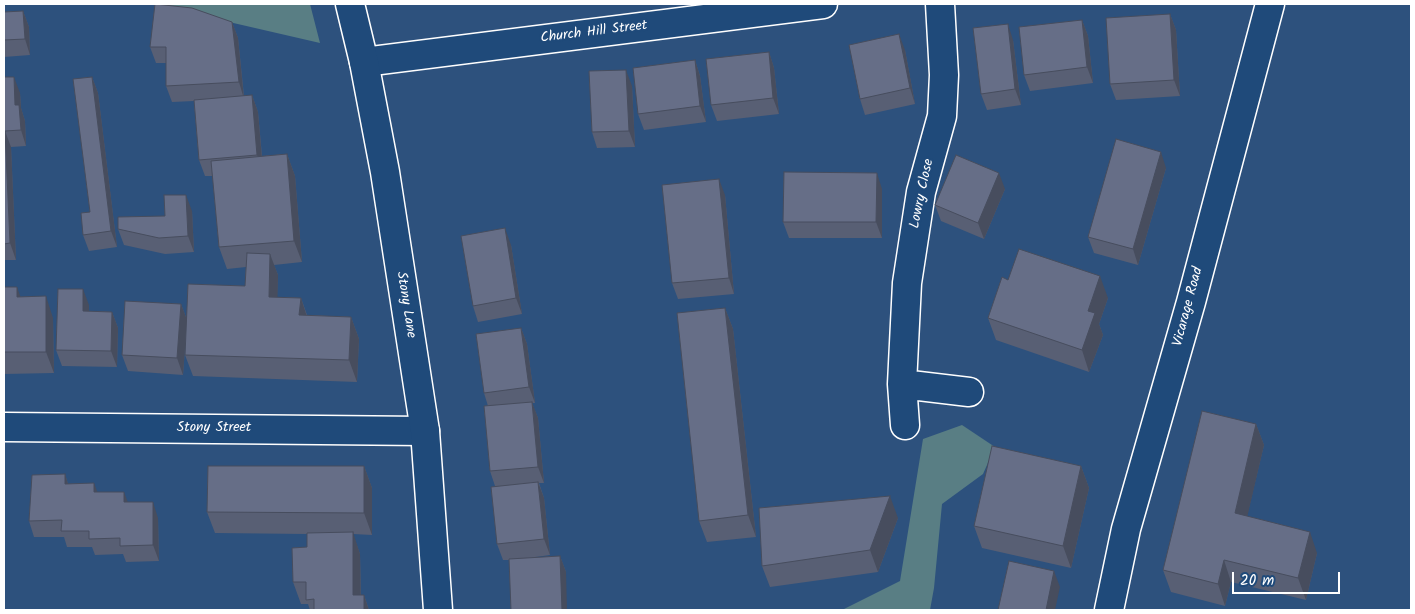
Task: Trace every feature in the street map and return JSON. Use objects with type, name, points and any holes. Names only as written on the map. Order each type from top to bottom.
[{"type":"street","name":"Stony Lane","points":[[350,4],[364,62],[385,172],[425,430],[438,610]]},
{"type":"street","name":"Church Hill Street","points":[[364,62],[823,4]]},
{"type":"street","name":"Lowry Close","points":[[905,425],[902,384],[907,283],[921,192],[942,116],[944,75],[940,4]]},
{"type":"street","name":"Vicarage Road","points":[[1109,610],[1126,529],[1190,302],[1270,4]]},
{"type":"street","points":[[902,384],[969,392]]},
{"type":"street","name":"Stony Street","points":[[4,427],[425,430]]},
{"type":"green space","points":[[151,4],[310,4],[320,43]]},
{"type":"green space","points":[[962,425],[995,447],[983,474],[942,504],[930,610],[842,610],[900,581],[923,439]]},
{"type":"building","points":[[155,4],[192,8],[232,22],[239,82],[166,86],[166,47],[150,47]]},
{"type":"building","points":[[23,11],[25,39],[4,40],[4,12]]},
{"type":"building","points":[[1170,14],[1174,80],[1110,84],[1106,18]]},
{"type":"building","points":[[1082,20],[1087,67],[1024,75],[1019,27]]},
{"type":"building","points":[[1008,24],[1015,89],[981,94],[973,28]]},
{"type":"building","points":[[899,34],[910,88],[860,99],[849,45]]},
{"type":"building","points":[[769,52],[773,98],[711,105],[706,59]]},
{"type":"building","points":[[695,60],[700,106],[638,114],[633,68]]},
{"type":"building","points":[[626,70],[629,131],[592,132],[589,71]]},
{"type":"building","points":[[4,77],[14,77],[15,105],[19,105],[21,130],[5,131],[10,243],[4,244]]},
{"type":"building","points":[[92,77],[111,231],[83,235],[81,213],[90,212],[73,79]]},
{"type":"building","points":[[252,95],[257,155],[199,160],[194,100]]},
{"type":"building","points":[[1116,139],[1161,152],[1133,249],[1088,237]]},
{"type":"building","points":[[287,154],[294,241],[219,247],[211,161]]},
{"type":"building","points":[[956,155],[999,173],[978,223],[935,205]]},
{"type":"building","points":[[784,172],[877,173],[876,222],[783,222]]},
{"type":"building","points":[[719,179],[729,278],[672,283],[662,185]]},
{"type":"building","points":[[164,195],[186,195],[188,236],[159,238],[118,229],[118,217],[165,216]]},
{"type":"building","points":[[505,228],[516,298],[473,306],[461,236]]},
{"type":"building","points":[[1019,249],[1100,276],[1088,311],[1095,313],[1082,350],[988,318],[1002,277],[1008,280]]},
{"type":"building","points":[[247,253],[270,254],[269,297],[301,298],[299,315],[351,317],[349,360],[185,355],[188,284],[245,286]]},
{"type":"building","points":[[4,287],[17,287],[17,297],[46,296],[46,352],[4,352]]},
{"type":"building","points":[[58,289],[83,289],[83,311],[112,312],[111,351],[56,350]]},
{"type":"building","points":[[125,301],[181,304],[177,358],[122,355]]},
{"type":"building","points":[[725,308],[748,515],[699,521],[677,313]]},
{"type":"building","points":[[521,328],[529,387],[484,393],[476,334]]},
{"type":"building","points":[[532,402],[538,467],[490,471],[484,406]]},
{"type":"building","points":[[1202,411],[1256,424],[1235,513],[1310,532],[1298,578],[1224,560],[1218,584],[1163,570]]},
{"type":"building","points":[[992,446],[1081,466],[1063,546],[974,526]]},
{"type":"building","points":[[208,466],[364,466],[364,513],[207,512]]},
{"type":"building","points":[[65,474],[65,484],[94,483],[94,492],[124,492],[124,502],[153,502],[153,545],[120,546],[120,538],[89,539],[89,531],[61,531],[62,520],[29,521],[32,475]]},
{"type":"building","points":[[538,482],[544,539],[497,544],[491,487]]},
{"type":"building","points":[[890,496],[870,550],[762,566],[759,508]]},
{"type":"building","points":[[353,532],[353,595],[364,595],[364,610],[314,610],[314,599],[306,600],[306,582],[293,582],[292,548],[307,547],[307,533]]},
{"type":"building","points":[[560,556],[562,610],[511,610],[509,559]]},
{"type":"building","points":[[1009,561],[1054,571],[1046,610],[998,610]]}]
